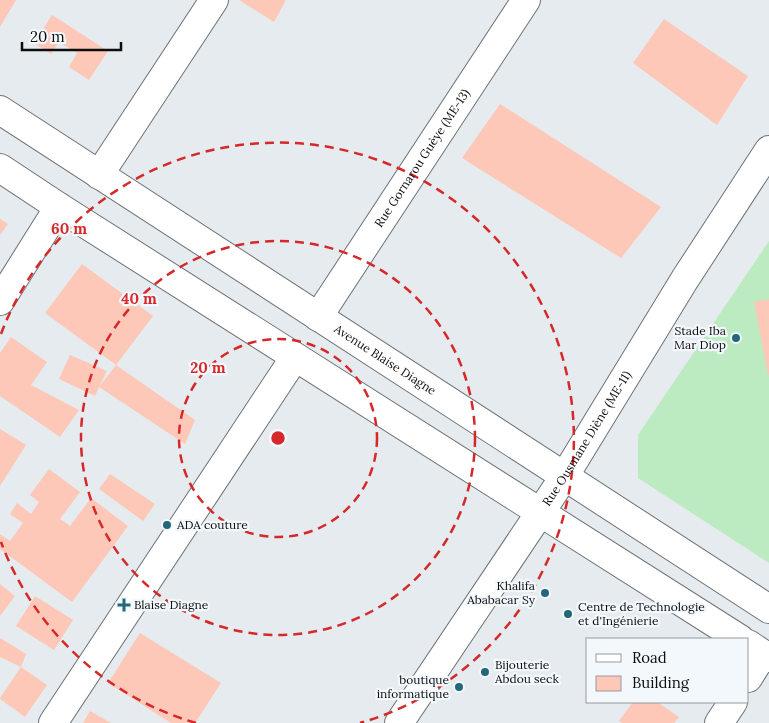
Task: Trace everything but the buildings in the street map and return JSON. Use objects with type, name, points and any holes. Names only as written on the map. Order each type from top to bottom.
[{"type":"street","points":[[99,175],[214,0]]},
{"type":"street","name":"Rue Gornarou Guèye (ME-13)","points":[[318,317],[526,0]]},
{"type":"street","name":"Avenue Blaise Diagne","points":[[0,110],[769,609]]},
{"type":"street","name":"Rue Ousmane Diène (ME-11)","points":[[399,723],[564,477],[685,279],[769,150]]},
{"type":"street","points":[[0,168],[738,638]]},
{"type":"street","points":[[0,301],[59,207]]},
{"type":"street","points":[[53,723],[295,357]]},
{"type":"street","points":[[749,676],[760,652]]},
{"type":"street","points":[[719,723],[732,703]]},
{"type":"green space","name":"Stade Iba Mar Diop","points":[[769,241],[769,563],[638,478],[638,435]]},
{"type":"place","name":"Stade Iba Mar Diop","points":[[736,338]]},
{"type":"place","name":"ADA couture","points":[[167,525]]},
{"type":"place","name":"Khalifa Ababacar Sy","points":[[545,593]]},
{"type":"place","name":"Blaise Diagne","points":[[124,605]]},
{"type":"place","name":"Centre de Technologie et d'Ingénierie","points":[[568,614]]},
{"type":"place","name":"Bijouterie Abdou seck","points":[[485,672]]},
{"type":"place","name":"boutique informatique","points":[[459,687]]}]
